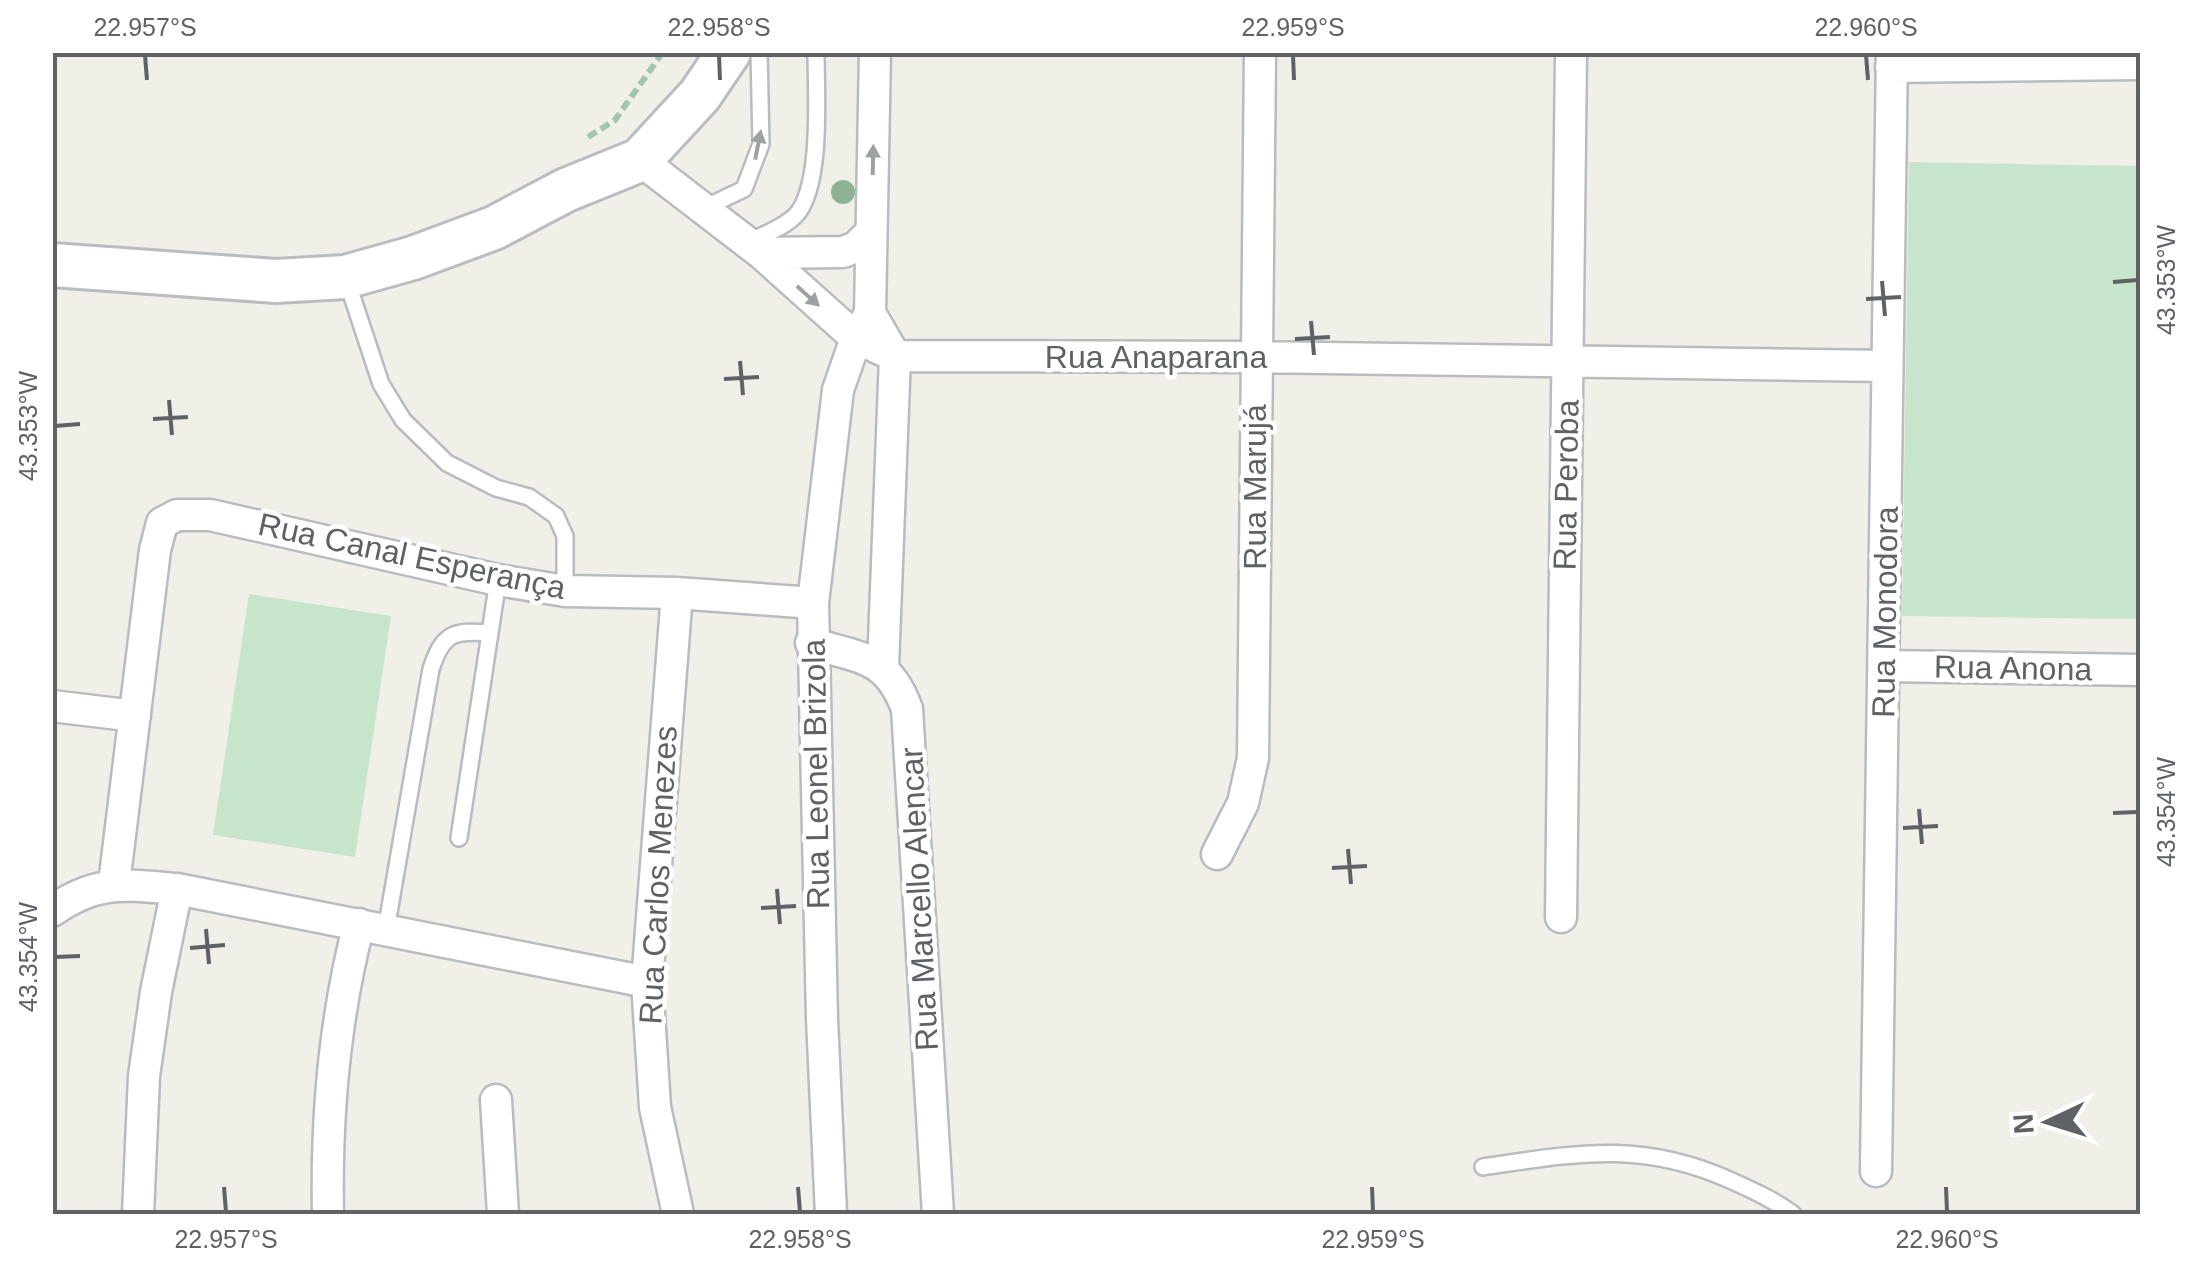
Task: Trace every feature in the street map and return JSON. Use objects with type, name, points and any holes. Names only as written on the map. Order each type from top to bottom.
[{"type":"main road","points":[[52,266],[276,281],[345,276],[413,258],[494,228],[566,190],[640,160],[700,95],[729,52]]},
{"type":"street","points":[[863,325],[871,232],[875,52]]},
{"type":"street","name":"Rua Marujá","points":[[1217,854],[1243,802],[1253,758],[1260,52]]},
{"type":"street","name":"Rua Peroba","points":[[1560,918],[1571,52]]},
{"type":"street","points":[[1891,60],[2140,64]]},
{"type":"street","name":"Rua Monodora","points":[[1876,1171],[1891,60]]},
{"type":"street","points":[[640,160],[863,325],[895,356],[883,667],[812,643]]},
{"type":"street","points":[[754,248],[843,252],[856,247],[871,232]]},
{"type":"street","name":"Rua Leonel Brizola","points":[[832,1214],[822,1019],[813,602],[838,390],[863,325]]},
{"type":"street","name":"Rua Anaparana","points":[[895,356],[1887,366]]},
{"type":"street","name":"Rua Canal Esperança","points":[[136,716],[155,550],[162,523],[176,515],[210,515],[498,580],[565,591],[813,602]]},
{"type":"street","name":"Rua Carlos Menezes","points":[[677,594],[647,982],[654,1107],[678,1214]]},
{"type":"street","name":"Rua Anona","points":[[1885,666],[2140,670]]},
{"type":"street","name":"Rua Marcello Alencar","points":[[883,667],[898,684],[907,708],[938,1214]]},
{"type":"street","points":[[52,706],[136,716],[114,884]]},
{"type":"street","points":[[52,910],[91,889],[114,884],[178,889],[647,982]]},
{"type":"street","points":[[138,1214],[144,1076],[156,992],[178,889]]},
{"type":"street","points":[[328,1214],[326,1140],[335,1047],[372,927]]},
{"type":"street","points":[[496,1100],[503,1214]]},
{"type":"lane","points":[[702,208],[744,189],[761,144],[759,52]]},
{"type":"lane","points":[[754,248],[792,219],[808,192],[816,138],[816,52]]},
{"type":"lane","points":[[345,276],[382,384],[403,420],[447,463],[496,488],[529,497],[556,516],[565,536],[565,591]]},
{"type":"lane","points":[[459,838],[498,580]]},
{"type":"lane","points":[[372,927],[438,650],[444,639],[456,633],[490,633]]},
{"type":"lane","points":[[1483,1167],[1579,1152],[1636,1152],[1696,1164],[1774,1200],[1793,1214]]},
{"type":"path","points":[[585,140],[615,120],[663,52]]},
{"type":"green space","points":[[1909,162],[2140,166],[2140,619],[1902,616]]},
{"type":"green space","points":[[249,594],[391,616],[355,857],[213,835]]}]
